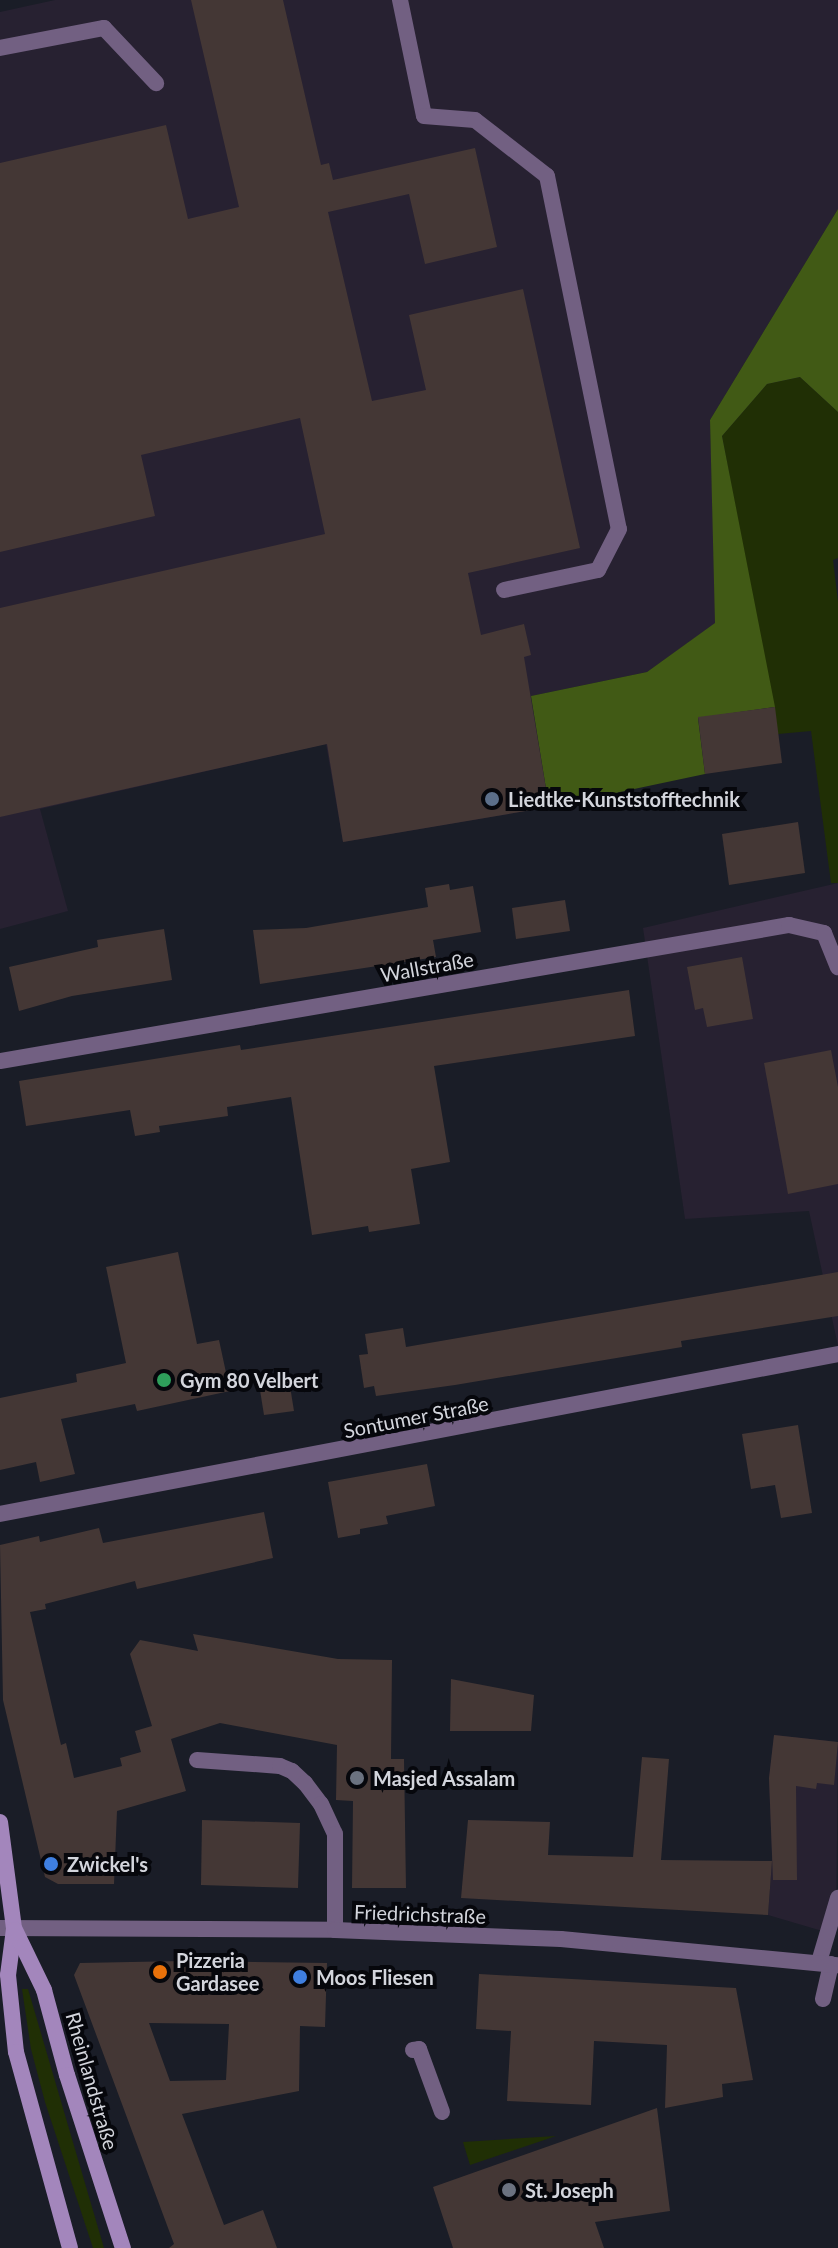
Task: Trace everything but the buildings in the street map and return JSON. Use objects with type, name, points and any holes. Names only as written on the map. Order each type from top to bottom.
[{"type":"main road","points":[[0,1822],[8,1975],[16,2052],[70,2248]]},
{"type":"main road","name":"Rheinlandstraße","points":[[7,1928],[44,1990],[67,2075],[123,2248]]},
{"type":"street","points":[[400,0],[424,116],[475,120],[547,176],[619,529],[598,570],[504,590]]},
{"type":"street","points":[[0,48],[104,28],[156,83]]},
{"type":"street","name":"Wallstraße","points":[[0,1061],[789,925],[831,930],[838,967]]},
{"type":"street","name":"Sontumer Straße","points":[[0,1514],[838,1354]]},
{"type":"street","points":[[197,1760],[280,1766],[292,1771],[305,1783],[321,1804],[335,1834],[335,1930]]},
{"type":"street","points":[[823,1999],[838,1898]]},
{"type":"street","name":"Friedrichstraße","points":[[7,1928],[335,1930],[561,1939],[830,1963]]},
{"type":"street","points":[[413,2050],[419,2049],[442,2112]]},
{"type":"shaded area","points":[[55,0],[838,0],[838,209],[710,420],[716,623],[647,672],[531,696],[549,807],[343,842],[326,744],[40,809],[68,911],[0,929],[0,12]]},
{"type":"shaded area","points":[[838,883],[838,1346],[809,1211],[685,1219],[643,928]]},
{"type":"shaded area","points":[[774,1735],[838,1742],[836,1935],[768,1915],[772,1859],[769,1779]]},
{"type":"green space","points":[[838,209],[838,412],[800,377],[767,384],[722,436],[775,707],[698,718],[705,774],[549,807],[531,696],[647,672],[715,623],[710,420]]},
{"type":"green space","points":[[800,377],[838,412],[838,558],[833,560],[838,602],[838,883],[831,883],[811,731],[778,734],[722,436],[767,384]]},
{"type":"green space","points":[[22,1989],[28,1989],[104,2248],[93,2248],[45,2102],[31,2049]]},
{"type":"green space","points":[[556,2136],[470,2165],[463,2142]]},
{"type":"place","name":"Liedtke-Kunststofftechnik","points":[[492,799]]},
{"type":"place","name":"Gym 80 Velbert","points":[[164,1380]]},
{"type":"place","name":"Masjed Assalam","points":[[357,1778]]},
{"type":"place","name":"Zwickel's","points":[[51,1864]]},
{"type":"place","name":"Pizzeria Gardasee","points":[[160,1972]]},
{"type":"place","name":"Moos Fliesen","points":[[300,1977]]},
{"type":"place","name":"St. Joseph","points":[[509,2190]]}]
